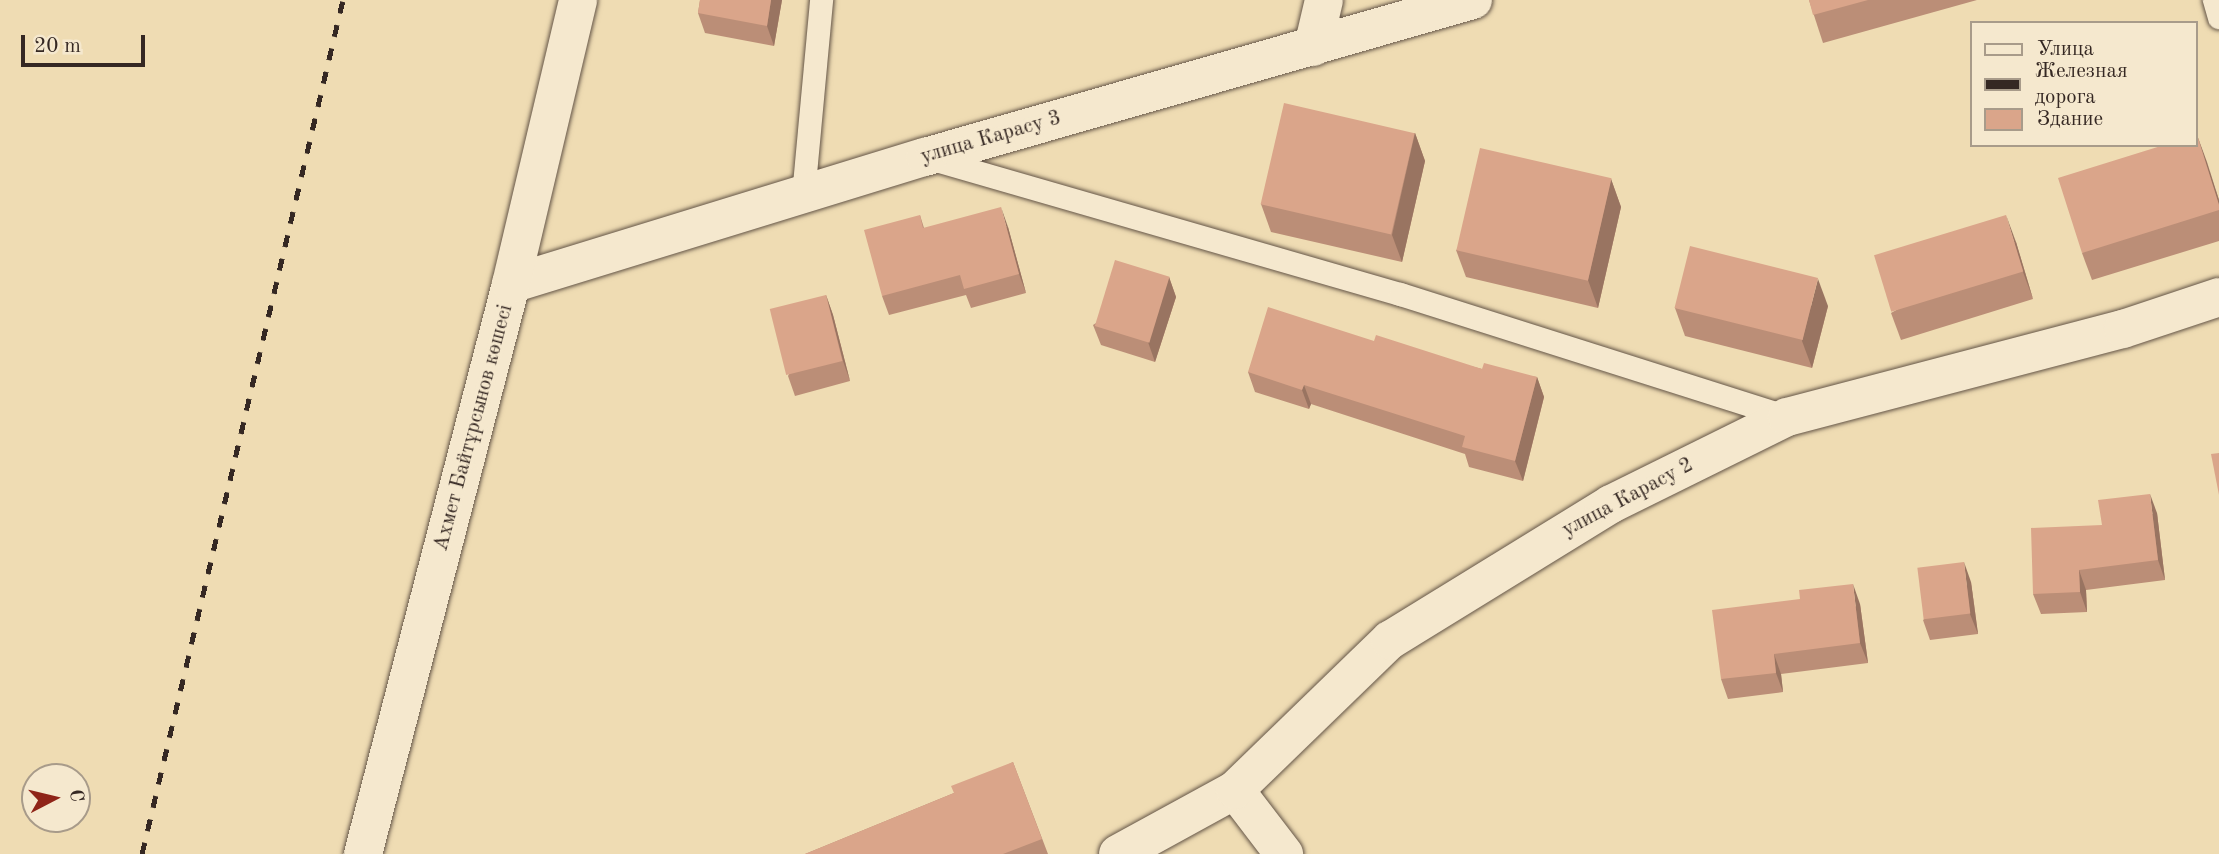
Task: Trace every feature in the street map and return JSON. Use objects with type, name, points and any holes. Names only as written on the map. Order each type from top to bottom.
[{"type":"street","name":"Ахмет Байтұрсынов көшесі","points":[[363,854],[511,284],[578,0]]},
{"type":"street","points":[[1313,47],[1324,0]]},
{"type":"street","name":"улица Карасу 3","points":[[511,284],[925,157],[1473,0]]},
{"type":"street","name":"улица Карасу 2","points":[[1118,854],[1236,790],[1390,640],[1611,503],[1787,417],[2123,329],[2219,297]]},
{"type":"street","points":[[1236,790],[1284,854]]},
{"type":"lane","points":[[803,195],[821,0]]},
{"type":"lane","points":[[2214,0],[2219,17]]},
{"type":"lane","points":[[925,157],[1400,294],[1787,417]]},
{"type":"building","points":[[700,0],[771,0],[767,26],[698,13]]},
{"type":"building","points":[[1809,0],[1868,0],[1813,15]]},
{"type":"building","points":[[1284,103],[1415,133],[1391,234],[1261,204]]},
{"type":"building","points":[[2198,138],[2219,210],[2082,253],[2058,178],[2158,147],[2198,147]]},
{"type":"building","points":[[1480,148],[1612,178],[1588,281],[1456,250]]},
{"type":"building","points":[[1001,207],[1019,274],[964,289],[960,275],[882,296],[864,230],[920,215],[923,228]]},
{"type":"building","points":[[2006,215],[2023,271],[1891,312],[1874,255]]},
{"type":"building","points":[[1690,246],[1818,278],[1803,340],[1675,308]]},
{"type":"building","points":[[1115,260],[1170,277],[1149,343],[1095,326]]},
{"type":"building","points":[[826,295],[842,361],[786,375],[770,309]]},
{"type":"building","points":[[1268,307],[1374,341],[1376,335],[1482,369],[1484,363],[1537,377],[1515,461],[1462,447],[1465,436],[1304,385],[1302,390],[1248,372]]},
{"type":"building","points":[[2219,453],[2219,495],[2211,454]]},
{"type":"building","points":[[2150,494],[2158,560],[2079,570],[2080,592],[2033,594],[2031,528],[2102,525],[2098,500]]},
{"type":"building","points":[[1964,562],[1970,614],[1924,619],[1917,568]]},
{"type":"building","points":[[1853,584],[1860,643],[1774,654],[1776,673],[1721,679],[1712,610],[1800,599],[1799,590]]},
{"type":"building","points":[[1013,762],[1042,839],[1003,854],[805,854],[954,793],[951,786]]},
{"type":"railway","points":[[142,854],[343,0]]}]
